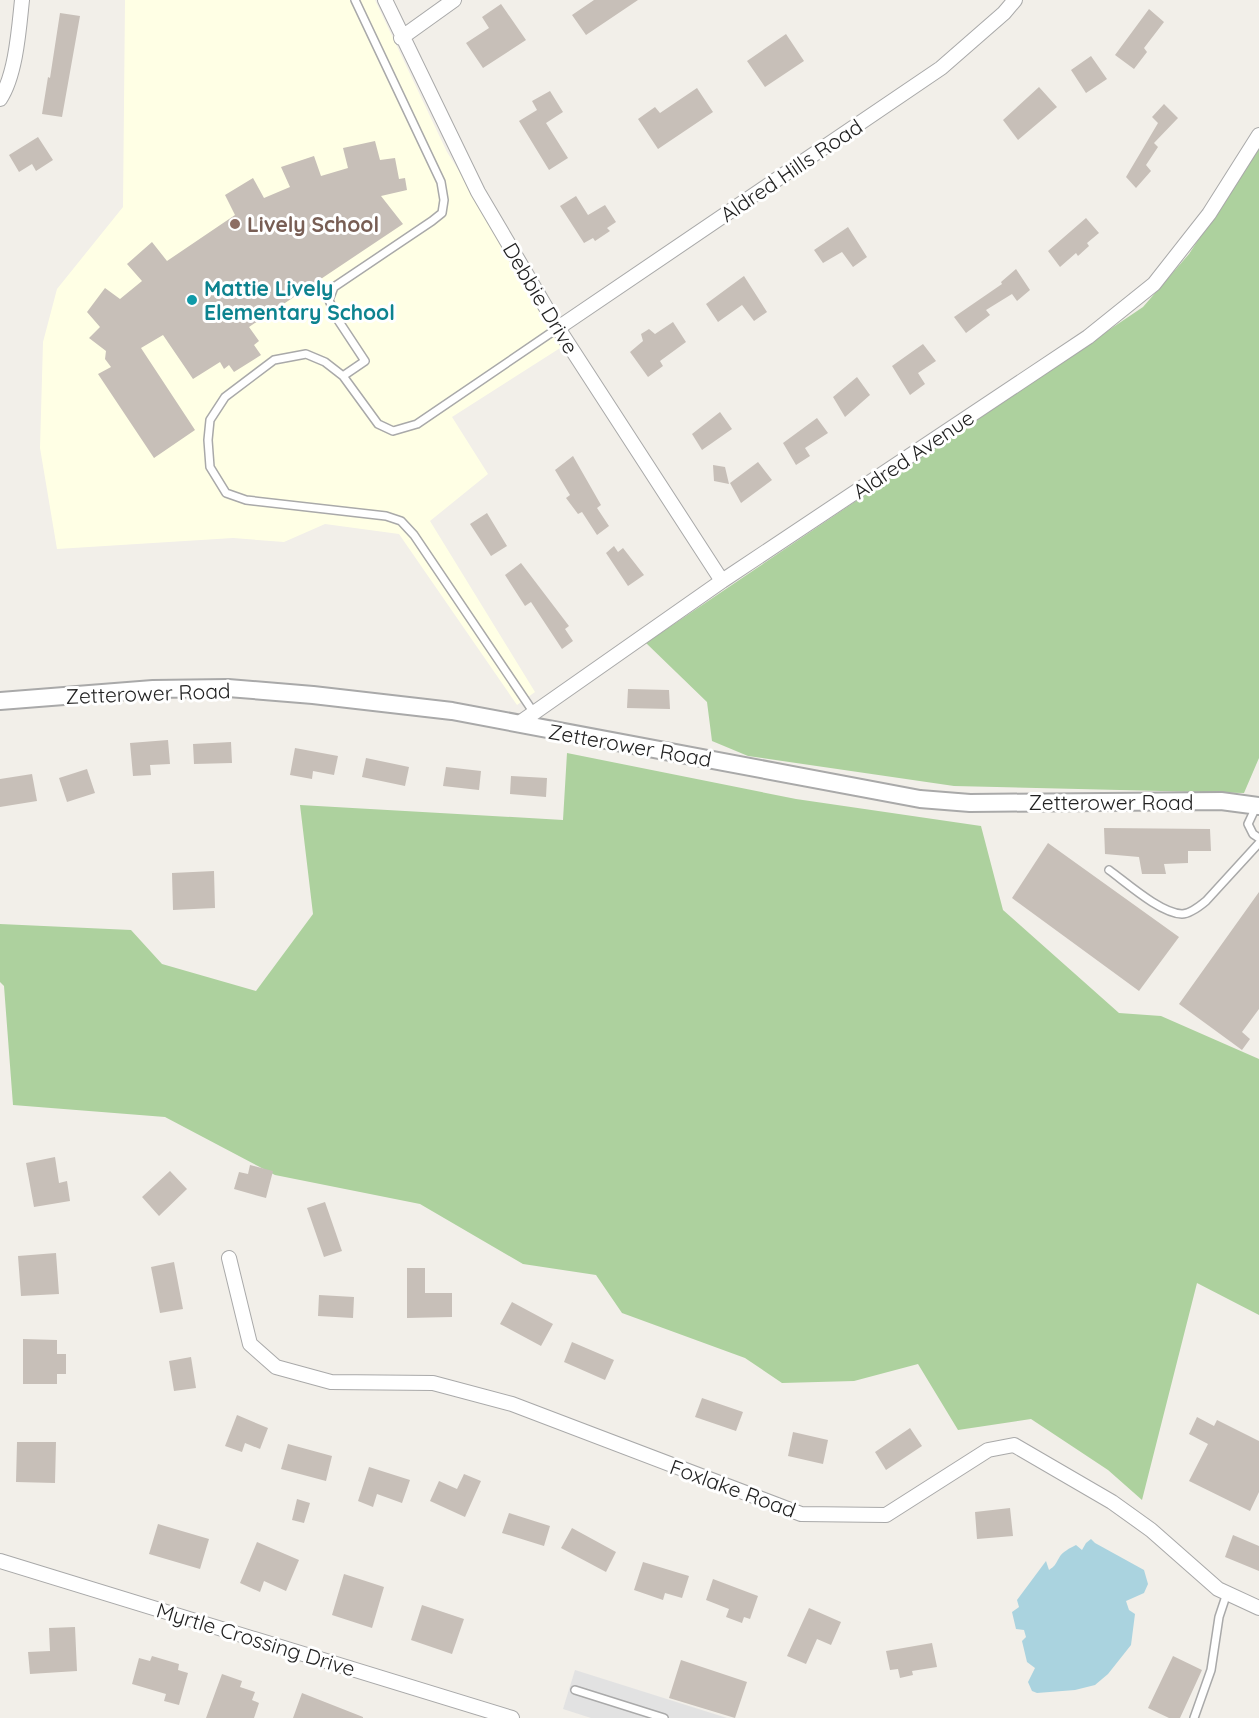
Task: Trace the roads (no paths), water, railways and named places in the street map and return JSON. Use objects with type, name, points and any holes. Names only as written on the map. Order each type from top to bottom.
[{"type":"street","points":[[0,99],[10,75],[22,0]]},
{"type":"street","name":"Debbie Drive","points":[[385,0],[401,38],[478,192],[558,328],[722,581]]},
{"type":"street","points":[[401,38],[454,0]]},
{"type":"street","name":"Aldred Hills Road","points":[[558,328],[940,68],[1004,13],[1015,0]]},
{"type":"street","name":"Aldred Avenue","points":[[518,724],[722,581],[1088,337],[1154,284],[1209,214],[1259,135]]},
{"type":"street","name":"Zetterower Road","points":[[0,701],[153,689],[228,688],[313,695],[452,711],[920,799],[970,803],[1221,801],[1258,806]]},
{"type":"street","name":"Foxlake Road","points":[[229,1258],[250,1344],[276,1367],[331,1382],[434,1383],[512,1404],[801,1514],[886,1515],[988,1450],[1014,1445],[1112,1503],[1151,1530],[1218,1589],[1259,1608]]},
{"type":"street","name":"Myrtle Crossing Drive","points":[[0,1561],[512,1718]]},
{"type":"lane","points":[[343,376],[365,361],[336,317],[329,300],[334,287],[432,221],[442,213],[444,200],[441,182],[355,0]]},
{"type":"lane","points":[[534,713],[414,534],[401,521],[386,516],[246,500],[226,493],[210,467],[208,440],[210,420],[225,397],[274,360],[306,354],[325,362],[343,376],[378,424],[393,431],[417,424],[558,328]]},
{"type":"lane","points":[[1258,806],[1248,824],[1253,834],[1259,837]]},
{"type":"lane","points":[[1109,870],[1161,907],[1182,914],[1196,909],[1206,901],[1259,843]]},
{"type":"lane","points":[[1194,1718],[1211,1670],[1219,1617],[1227,1593]]},
{"type":"lane","points":[[575,1690],[664,1718]]},
{"type":"lane","points":[[634,1718],[636,1709]]},
{"type":"water","points":[[1091,1539],[1144,1570],[1148,1584],[1144,1593],[1126,1601],[1129,1610],[1135,1614],[1131,1645],[1108,1674],[1095,1685],[1075,1690],[1037,1693],[1032,1691],[1028,1682],[1035,1668],[1027,1662],[1022,1641],[1026,1637],[1024,1630],[1016,1629],[1012,1612],[1019,1607],[1017,1600],[1046,1561],[1049,1570],[1064,1552],[1076,1545],[1082,1550]]},
{"type":"place","name":"Lively School","points":[[235,224]]},
{"type":"place","name":"Mattie Lively Elementary School","points":[[192,300]]}]
